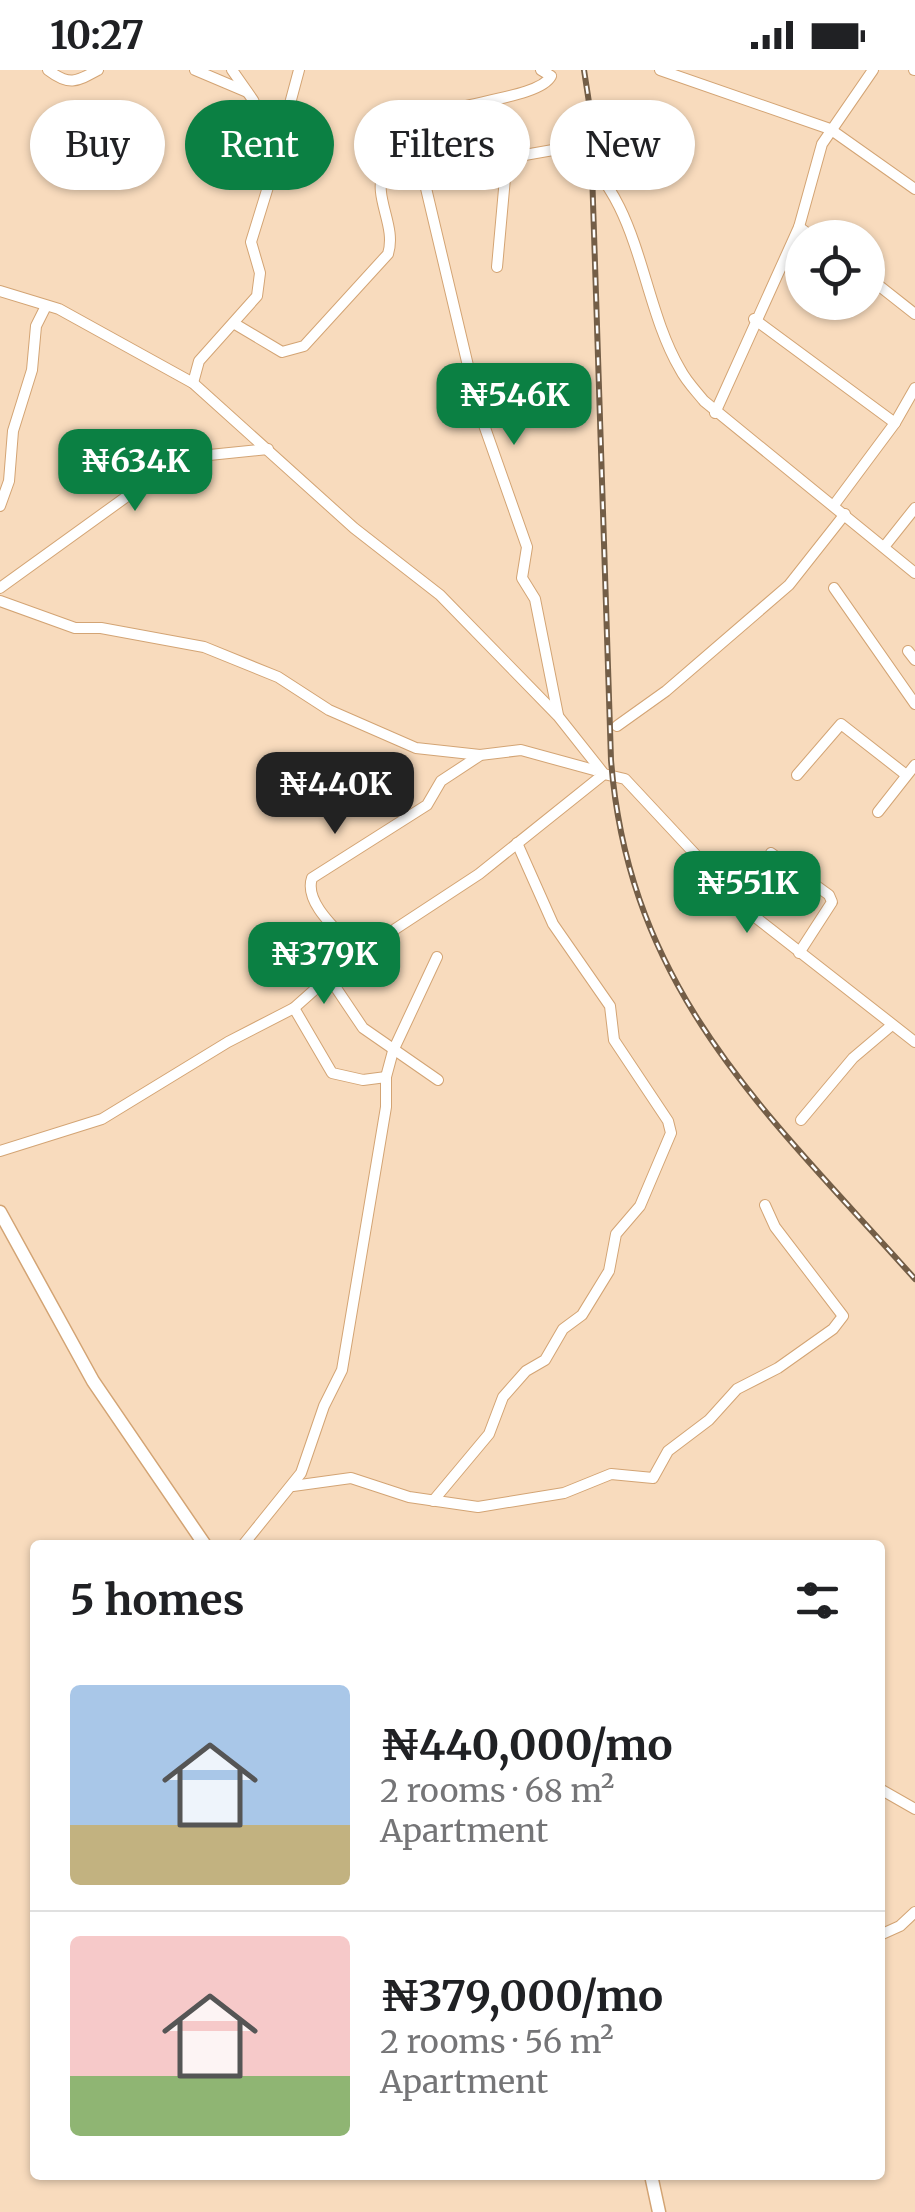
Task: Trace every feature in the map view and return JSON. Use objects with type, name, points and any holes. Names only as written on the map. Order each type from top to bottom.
[{"type":"street","points":[[48,70],[64,82],[73,83],[98,70]]},
{"type":"street","points":[[195,70],[248,92]]},
{"type":"street","points":[[232,70],[252,100]]},
{"type":"street","points":[[291,100],[299,70]]},
{"type":"street","points":[[235,324],[282,352],[304,346],[388,254],[393,239],[381,178],[407,130],[426,117],[480,99],[502,100],[541,87],[551,76],[540,70]]},
{"type":"street","points":[[660,70],[830,129],[915,188]]},
{"type":"street","points":[[800,220],[830,129],[873,70]]},
{"type":"street","points":[[496,267],[506,167],[519,156],[570,146],[592,162],[604,180],[643,262],[660,321],[680,370],[715,412],[915,573]]},
{"type":"street","points":[[193,383],[199,362],[252,306],[260,284],[251,242],[265,190]]},
{"type":"street","points":[[426,190],[478,408],[526,547],[522,578],[535,599],[558,716]]},
{"type":"street","points":[[715,412],[785,254]]},
{"type":"street","points":[[885,290],[915,314]]},
{"type":"street","points":[[0,291],[46,306],[193,383],[354,528],[440,595],[558,716],[603,775]]},
{"type":"street","points":[[0,506],[9,481],[13,431],[32,370],[36,326],[46,306]]},
{"type":"street","points":[[754,320],[895,424]]},
{"type":"street","points":[[834,504],[914,394]]},
{"type":"street","points":[[0,588],[180,458],[268,449]]},
{"type":"street","points":[[884,546],[915,508]]},
{"type":"street","points":[[617,726],[666,691],[789,585],[845,514]]},
{"type":"street","points":[[834,588],[915,704]]},
{"type":"street","points":[[0,601],[75,628],[101,628],[204,647],[278,677],[329,710],[402,744],[449,754],[528,751],[589,765],[603,775],[624,779],[724,887],[799,953],[915,1042]]},
{"type":"street","points":[[797,775],[841,724],[905,774]]},
{"type":"street","points":[[358,953],[313,900],[312,878],[426,805],[442,781],[480,755]]},
{"type":"street","points":[[878,812],[915,765]]},
{"type":"street","points":[[0,1151],[102,1119],[228,1042],[294,1008],[358,953],[517,844],[603,775]]},
{"type":"street","points":[[433,1501],[488,1434],[503,1396],[526,1371],[541,1364],[563,1329],[582,1315],[609,1271],[616,1234],[640,1206],[671,1134],[668,1121],[612,1036],[610,1006],[553,924],[517,844]]},
{"type":"street","points":[[771,852],[829,894],[832,902],[799,953]]},
{"type":"street","points":[[246,1540],[293,1486],[306,1464],[346,1355],[386,1107],[386,1077],[393,1051],[437,957]]},
{"type":"street","points":[[328,976],[355,1019],[393,1051],[419,1062],[438,1080]]},
{"type":"street","points":[[294,1008],[332,1072],[363,1080],[386,1077]]},
{"type":"street","points":[[801,1120],[853,1058],[892,1025]]},
{"type":"street","points":[[293,1486],[351,1478],[433,1501],[491,1505],[564,1493],[611,1474],[653,1478],[668,1451],[709,1420],[737,1389],[778,1368],[833,1330],[842,1310],[775,1227],[765,1205]]},
{"type":"street","points":[[0,1212],[93,1381],[202,1540]]},
{"type":"street","points":[[885,1792],[915,1809]]},
{"type":"street","points":[[885,1933],[915,1912]]},
{"type":"street","points":[[652,2180],[660,2212]]},
{"type":"railway","points":[[584,70],[590,109],[611,760],[623,843],[646,916],[677,984],[715,1046],[760,1105],[915,1279]]}]
